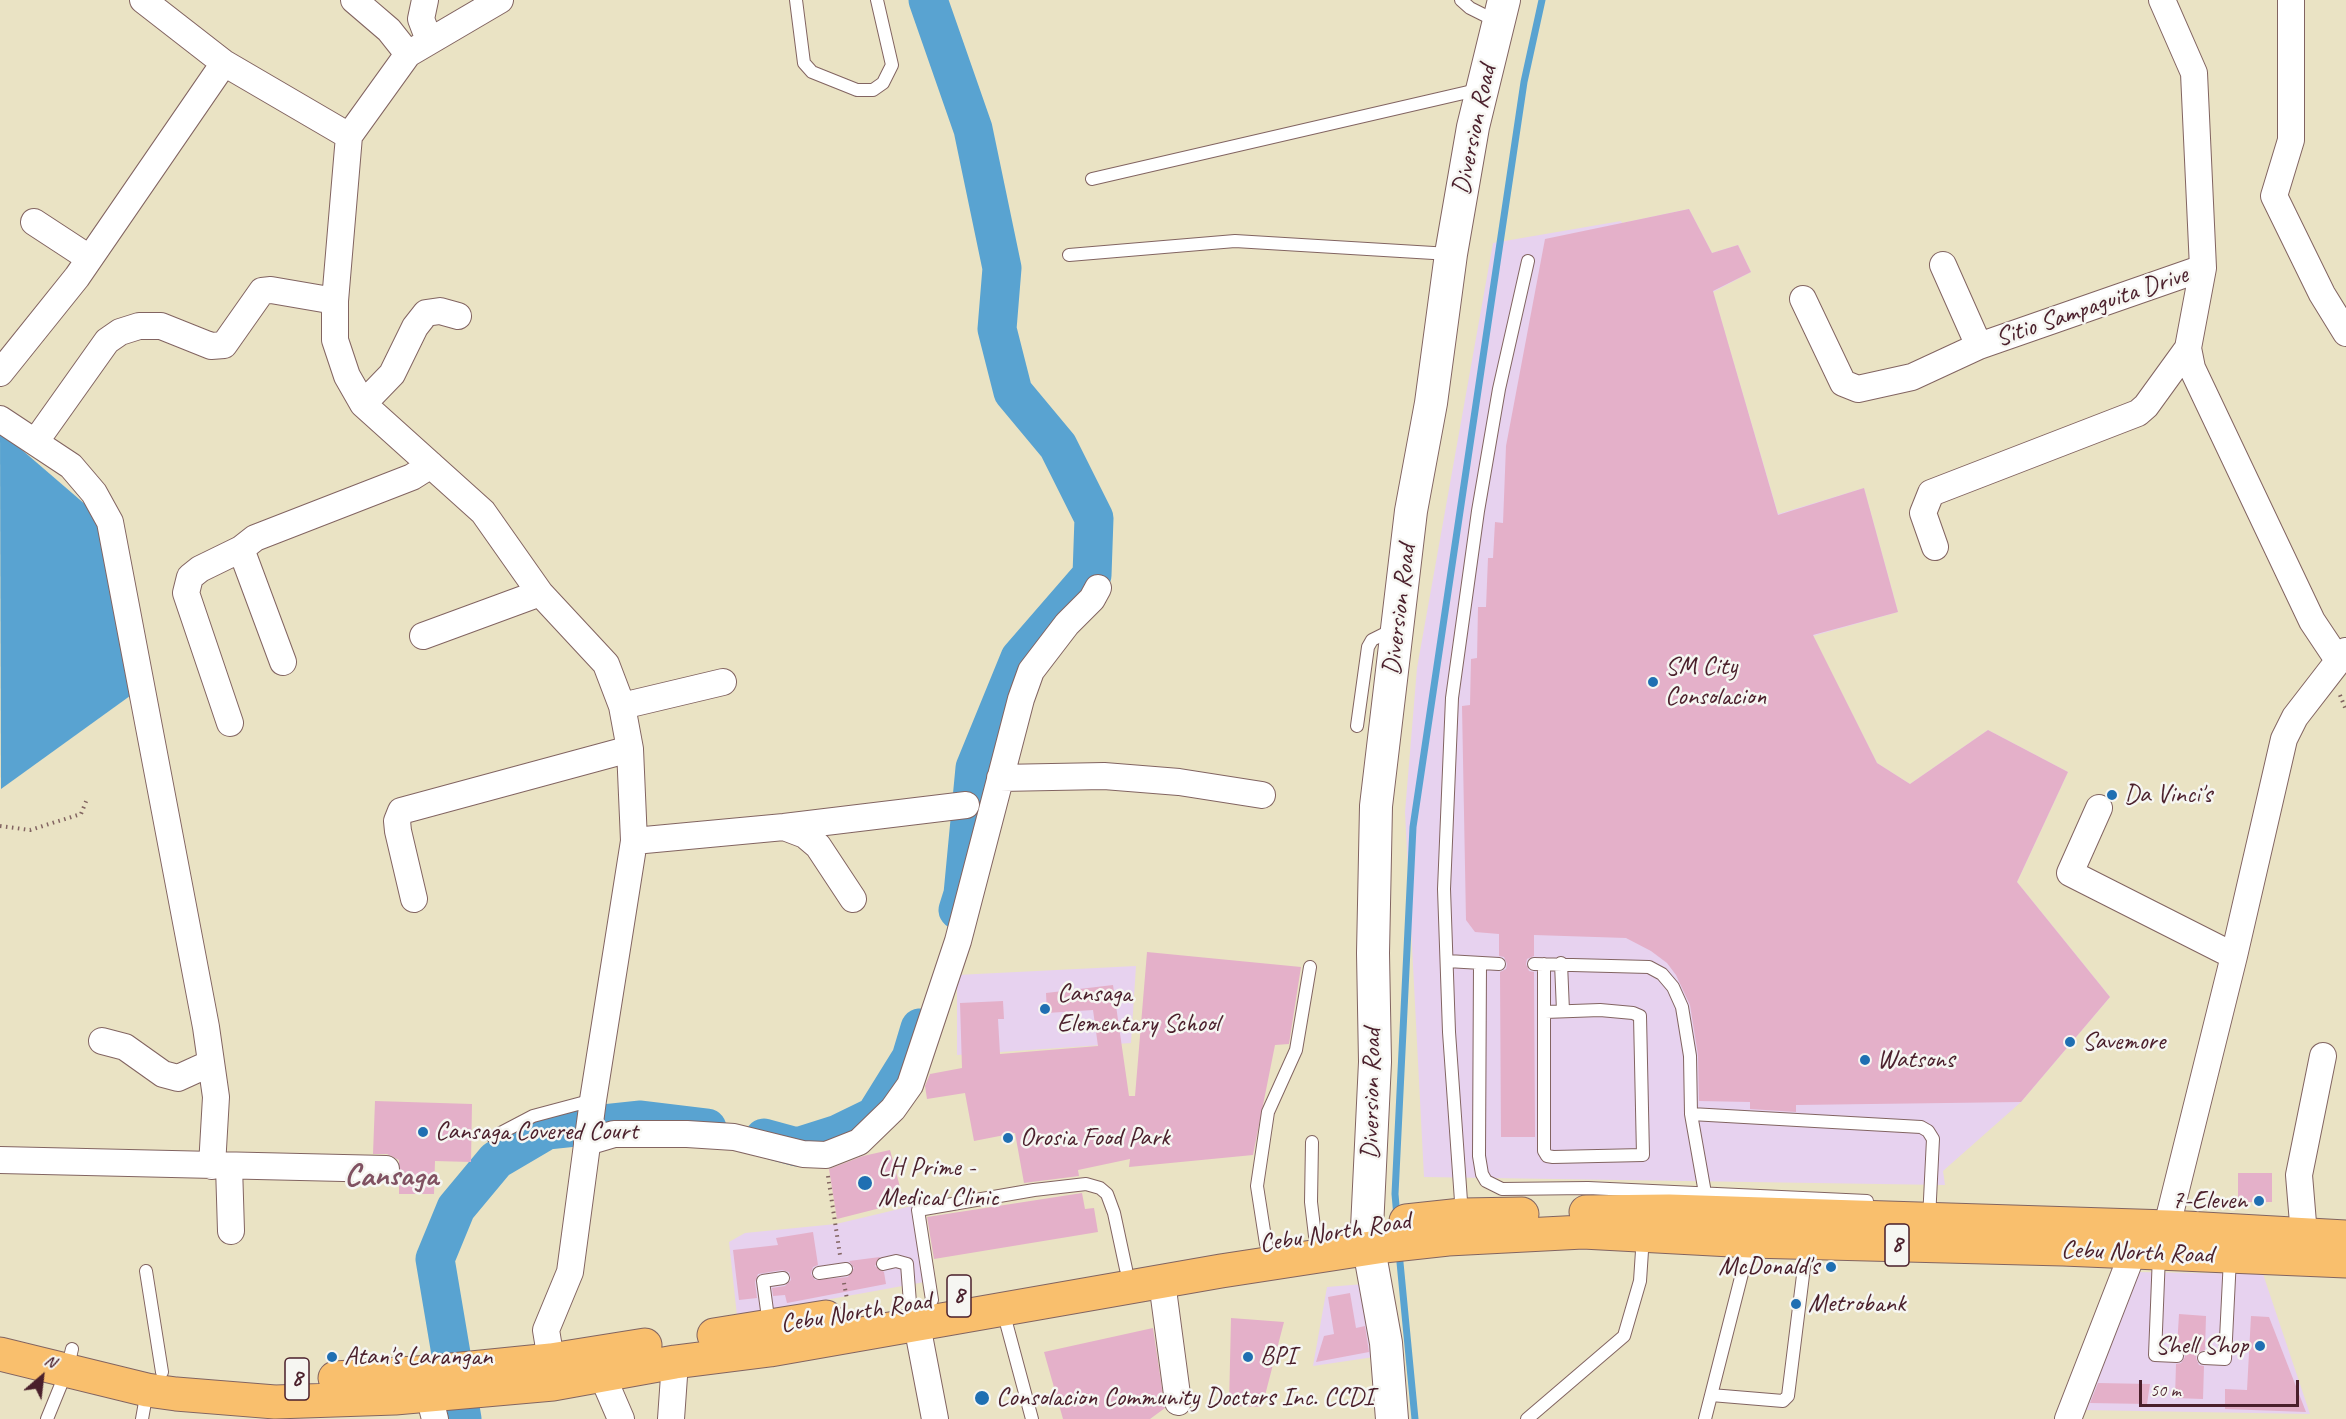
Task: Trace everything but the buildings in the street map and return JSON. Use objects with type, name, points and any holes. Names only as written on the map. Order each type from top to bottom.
[{"type":"main road","name":"Cebu North Road","points":[[1424,1230],[1462,1215],[1669,1211],[1925,1218],[2150,1240],[2230,1257],[2346,1261]]},
{"type":"main road","name":"Cebu North Road","points":[[0,1331],[150,1394],[239,1379],[312,1379],[433,1396],[478,1380],[550,1360],[849,1314],[920,1309],[1003,1311],[1162,1282],[1375,1237],[1424,1230],[1583,1232],[1750,1241],[1807,1241],[1925,1218]]},
{"type":"main road","name":"Cebu North Road","points":[[2150,1240],[2304,1234],[2346,1237]]},
{"type":"main road","name":"Cebu North Road","points":[[478,1380],[602,1375],[675,1362],[770,1350],[920,1309],[1126,1269],[1315,1236],[1375,1237]]},
{"type":"main road","name":"Cebu North Road","points":[[0,1354],[70,1360]]},
{"type":"street","points":[[143,0],[224,63],[349,136]]},
{"type":"street","points":[[354,0],[389,30],[419,47]]},
{"type":"street","points":[[419,47],[425,0]]},
{"type":"street","points":[[500,0],[419,47],[349,136],[335,301],[335,340],[347,376],[363,404],[483,512],[540,593],[606,664],[622,706],[630,749],[634,841],[590,1122],[570,1272],[546,1330],[550,1360]]},
{"type":"street","name":"Sitio Sampaguita Drive","points":[[1803,299],[1843,383],[1858,389],[1912,377],[1979,346],[2203,268],[2194,73],[2162,0]]},
{"type":"street","points":[[2291,0],[2291,140],[2274,196],[2322,294],[2346,333]]},
{"type":"street","name":"Diversion Road","points":[[1392,1419],[1375,1237],[1373,952],[1376,806],[1411,511],[1431,403],[1452,254],[1482,89],[1502,11]]},
{"type":"street","points":[[0,373],[77,277],[224,63]]},
{"type":"street","points":[[34,222],[89,258]]},
{"type":"street","points":[[1943,265],[1979,346]]},
{"type":"street","points":[[2068,1419],[2150,1240],[2234,956],[2284,740],[2295,717],[2342,655],[2312,621],[2192,368],[2188,348],[2203,268]]},
{"type":"street","points":[[36,441],[107,341],[120,332],[139,326],[160,326],[211,346],[224,345],[262,291],[271,290],[335,301]]},
{"type":"street","points":[[363,404],[392,374],[415,327],[426,314],[440,311],[458,316]]},
{"type":"street","points":[[1935,547],[1923,513],[1931,493],[2138,413],[2146,406],[2188,348]]},
{"type":"street","points":[[0,419],[71,466],[94,493],[110,522],[211,1063],[221,1166],[231,1231]]},
{"type":"street","points":[[230,723],[186,593],[190,577],[200,569],[242,549],[255,538],[412,477],[431,465]]},
{"type":"street","points":[[242,549],[283,662]]},
{"type":"street","points":[[590,1122],[614,1134],[687,1134],[734,1137],[803,1154],[826,1155],[859,1142],[893,1109],[910,1085],[958,941],[1021,699],[1031,671],[1067,624],[1092,599],[1098,588]]},
{"type":"street","points":[[423,636],[540,593]]},
{"type":"street","points":[[622,706],[723,682]]},
{"type":"street","points":[[414,899],[398,831],[397,821],[401,811],[630,749]]},
{"type":"street","points":[[1000,778],[1104,776],[1179,782],[1262,795]]},
{"type":"street","points":[[634,841],[784,827],[966,805]]},
{"type":"street","points":[[2099,808],[2070,873],[2234,956]]},
{"type":"street","points":[[784,827],[805,835],[818,846],[854,899]]},
{"type":"street","points":[[102,1041],[125,1047],[163,1074],[178,1078],[211,1063]]},
{"type":"street","points":[[2304,1234],[2299,1175],[2323,1056]]},
{"type":"street","points":[[0,1160],[386,1169]]},
{"type":"street","points":[[1162,1282],[1178,1402]]},
{"type":"street","points":[[920,1309],[934,1419]]},
{"type":"street","points":[[671,1419],[675,1362]]},
{"type":"street","points":[[602,1375],[621,1419]]},
{"type":"lane","points":[[796,0],[804,63],[812,72],[857,90],[873,90],[883,83],[892,65],[877,0]]},
{"type":"lane","points":[[1461,0],[1470,8],[1502,11]]},
{"type":"lane","points":[[1092,179],[1482,89]]},
{"type":"lane","points":[[1069,255],[1235,242],[1452,254]]},
{"type":"lane","points":[[1462,1215],[1449,1032],[1444,889],[1452,698],[1466,586],[1495,411],[1528,261]]},
{"type":"lane","points":[[1357,726],[1368,647],[1371,640],[1399,627]]},
{"type":"lane","points":[[1447,961],[1500,964]]},
{"type":"lane","points":[[1561,963],[1563,1011]]},
{"type":"lane","points":[[1480,964],[1479,1156],[1482,1174],[1486,1181],[1502,1189],[1705,1192],[1881,1202]]},
{"type":"lane","points":[[1545,1011],[1600,1010],[1640,1016],[1645,1151],[1639,1156],[1547,1156],[1544,1151],[1539,1124],[1545,1011],[1539,964],[1649,967],[1662,974],[1673,987],[1682,1007],[1690,1056],[1691,1114],[1705,1192]]},
{"type":"lane","points":[[1266,1244],[1257,1186],[1268,1112],[1296,1050],[1310,967]]},
{"type":"lane","points":[[1691,1114],[1921,1127],[1928,1131],[1933,1139],[1925,1218]]},
{"type":"lane","points":[[493,1137],[533,1116],[590,1122]]},
{"type":"lane","points":[[1312,1142],[1311,1202],[1315,1236]]},
{"type":"lane","points":[[920,1309],[918,1210],[1034,1190],[1086,1184],[1100,1188],[1107,1194],[1114,1213],[1126,1269]]},
{"type":"lane","points":[[1527,1419],[1624,1335],[1640,1281],[1644,1235]]},
{"type":"lane","points":[[2150,1240],[2155,1355],[2177,1356]]},
{"type":"lane","points":[[1705,1419],[1750,1241]]},
{"type":"lane","points":[[1711,1395],[1783,1401],[1788,1396],[1807,1241]]},
{"type":"lane","points":[[2204,1358],[2225,1359],[2230,1257]]},
{"type":"lane","points":[[883,1264],[896,1261],[907,1264],[920,1309]]},
{"type":"lane","points":[[819,1273],[844,1269]]},
{"type":"lane","points":[[147,1271],[150,1394]]},
{"type":"lane","points":[[770,1327],[763,1281],[783,1278]]},
{"type":"lane","points":[[1003,1311],[1032,1419]]},
{"type":"lane","points":[[47,1419],[70,1360]]},
{"type":"path","points":[[0,826],[30,830],[81,814],[87,799]]},
{"type":"path","points":[[826,1155],[849,1314]]},
{"type":"shaded area","name":"SM City Consolacion","points":[[1689,209],[1712,253],[1738,245],[1751,272],[1713,292],[1778,514],[1864,488],[1898,612],[1813,636],[1877,763],[1910,784],[1988,730],[2068,772],[2017,882],[2110,997],[2021,1102],[1943,1171],[1945,1185],[1424,1177],[1405,812],[1417,668],[1493,243],[1621,221],[1622,223]]},
{"type":"shaded area","name":"Cansaga Elementary School","points":[[1136,966],[1131,1043],[957,1055],[957,975]]},
{"type":"shaded area","points":[[916,1205],[930,1281],[737,1316],[729,1242],[745,1233],[836,1224]]},
{"type":"shaded area","points":[[2135,1272],[2263,1274],[2310,1414],[2081,1410]]},
{"type":"shaded area","points":[[1364,1284],[1374,1357],[1313,1366],[1327,1287]]},
{"type":"water","points":[[0,431],[108,524],[141,688],[1,789]]},
{"type":"waterway","points":[[928,0],[973,129],[1002,268],[997,329],[1013,392],[1058,446],[1094,518],[1092,575],[1020,658],[975,768],[963,894],[958,910]]},
{"type":"waterway","points":[[1397,1217],[1395,1194],[1413,827],[1524,82],[1542,0]]},
{"type":"waterway","points":[[764,1138],[797,1147],[838,1134],[875,1116],[911,1058],[920,1028]]},
{"type":"waterway","points":[[462,1419],[435,1259],[456,1208],[496,1160],[547,1130],[641,1120],[707,1128]]},
{"type":"waterway","points":[[1399,1252],[1415,1419]]},
{"type":"place","name":"SM City Consolacion","points":[[1653,682]]},
{"type":"place","name":"Da Vinci's","points":[[2112,795]]},
{"type":"place","name":"Cansaga Elementary School","points":[[1045,1009]]},
{"type":"place","name":"Savemore","points":[[2070,1042]]},
{"type":"place","name":"Watsons","points":[[1865,1060]]},
{"type":"place","name":"Cansaga Covered Court","points":[[423,1132]]},
{"type":"place","name":"Orosia Food Park","points":[[1008,1138]]},
{"type":"place","name":"LH Prime - Medical Clinic","points":[[865,1183]]},
{"type":"place","name":"7-Eleven","points":[[2259,1201]]},
{"type":"place","name":"McDonald's","points":[[1831,1267]]},
{"type":"place","name":"Metrobank","points":[[1796,1304]]},
{"type":"place","name":"Shell Shop","points":[[2260,1346]]},
{"type":"place","name":"Atan's Larangan","points":[[332,1357]]},
{"type":"place","name":"BPI","points":[[1248,1357]]},
{"type":"place","name":"Consolacion Community Doctors Inc. CCDI","points":[[982,1398]]},
{"type":"district","name":"Cansaga","points":[[391,1177]]}]
